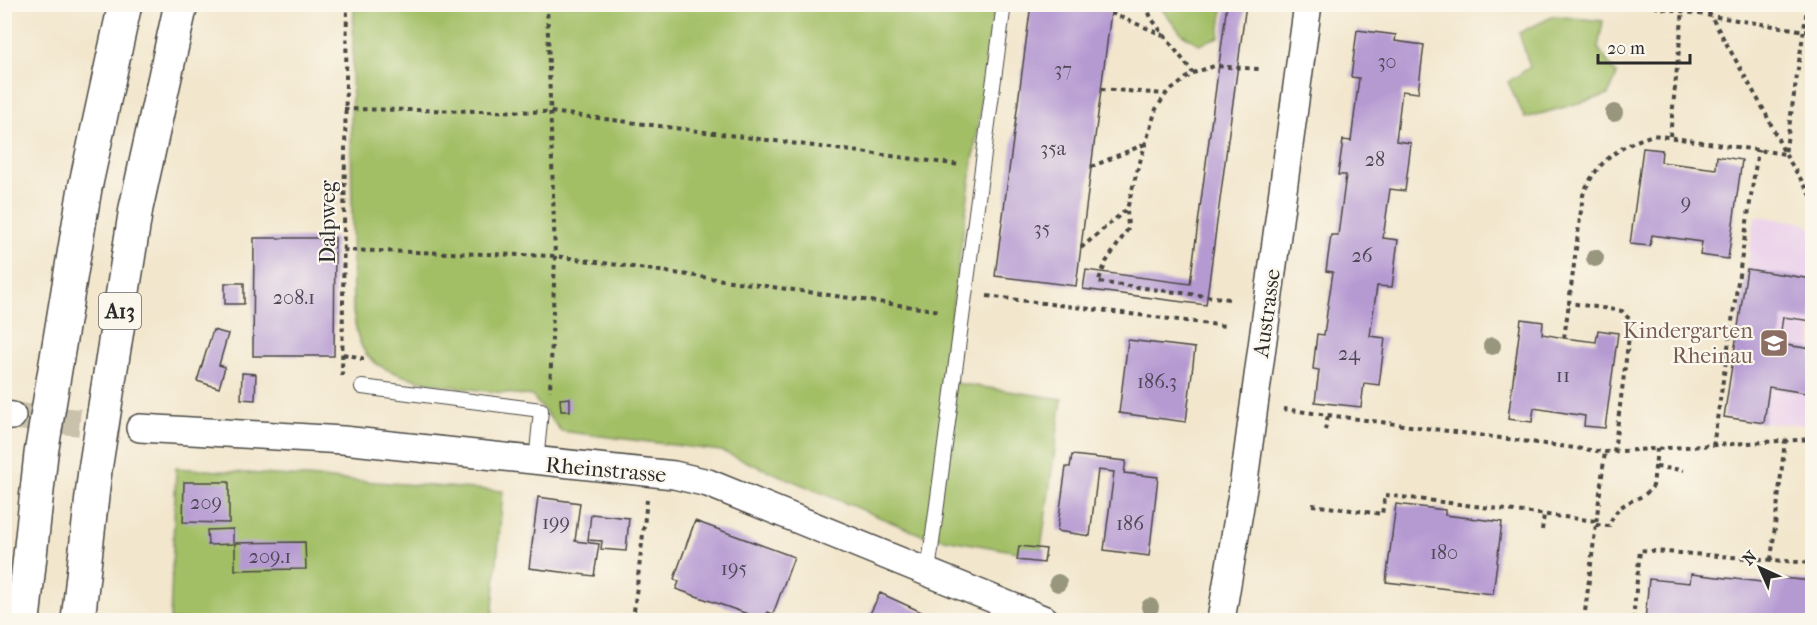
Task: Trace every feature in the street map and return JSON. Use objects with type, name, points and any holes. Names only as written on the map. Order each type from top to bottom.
[{"type":"highway","name":"A13","points":[[23,621],[41,454],[83,200],[125,4]]},
{"type":"highway","name":"A13","points":[[78,621],[95,470],[136,208],[182,4]]},
{"type":"street","name":"Austrasse","points":[[1221,621],[1254,405],[1308,4]]},
{"type":"street","name":"Rheinstrasse","points":[[141,428],[343,440],[536,463],[650,471],[708,483],[1045,621]]},
{"type":"lane","points":[[928,572],[1004,4]]},
{"type":"lane","points":[[362,387],[541,410],[536,463]]},
{"type":"path","name":"Dalpweg","points":[[342,377],[347,4]]},
{"type":"path","points":[[541,410],[549,397],[555,256],[547,4]]},
{"type":"path","points":[[1146,4],[1151,18],[1193,73]]},
{"type":"path","points":[[1636,4],[1812,32]]},
{"type":"path","points":[[1704,4],[1765,112],[1785,154],[1812,197]]},
{"type":"path","points":[[1785,154],[1807,9]]},
{"type":"path","points":[[1670,136],[1683,10]]},
{"type":"path","points":[[1111,13],[1164,36]]},
{"type":"path","points":[[1229,299],[1098,282],[1106,262],[1128,229],[1127,209],[1144,144],[1156,109],[1166,94],[1193,73],[1214,66],[1259,69]]},
{"type":"path","points":[[1101,89],[1166,94]]},
{"type":"path","points":[[344,109],[551,112],[982,168]]},
{"type":"path","points":[[1564,338],[1583,195],[1588,181],[1606,158],[1653,135],[1785,154]]},
{"type":"path","points":[[1091,167],[1144,144]]},
{"type":"path","points":[[1713,446],[1758,150]]},
{"type":"path","points":[[1081,248],[1127,209]]},
{"type":"path","points":[[343,250],[555,256],[963,314]]},
{"type":"path","points":[[966,293],[1226,326]]},
{"type":"path","points":[[1569,303],[1622,311],[1631,321],[1614,452]]},
{"type":"path","points":[[1254,405],[1605,452],[1812,439]]},
{"type":"path","points":[[1325,430],[1328,415]]},
{"type":"path","points":[[1771,560],[1785,441]]},
{"type":"path","points":[[1312,505],[1382,514],[1385,495],[1544,514],[1609,526],[1613,516],[1623,504],[1650,491],[1656,467],[1657,449]]},
{"type":"path","points":[[1584,621],[1605,452]]},
{"type":"path","points":[[1656,467],[1684,470]]},
{"type":"path","points":[[633,621],[648,494]]},
{"type":"path","points":[[1542,530],[1544,514]]},
{"type":"path","points":[[1633,621],[1640,550],[1812,563]]},
{"type":"shaded area","name":"Kindergarten Rheinau","points":[[1755,216],[1801,222],[1812,228],[1812,425],[1764,423],[1724,417]]},
{"type":"green space","points":[[354,5],[995,5],[942,381],[1062,399],[1040,556],[922,535],[721,451],[561,431],[532,396],[469,389],[419,380],[397,374],[379,365],[367,355],[361,345],[353,312],[351,120]]},
{"type":"green space","points":[[1158,5],[1223,5],[1219,37],[1199,44],[1182,34]]},
{"type":"green space","points":[[1554,16],[1603,21],[1598,48],[1617,75],[1608,95],[1525,118],[1508,82],[1530,67],[1519,33]]},
{"type":"green space","points":[[176,468],[503,491],[492,620],[170,620]]},
{"type":"building","points":[[1031,4],[1112,4],[1076,286],[995,276]]},
{"type":"building","points":[[1227,4],[1246,4],[1206,305],[1083,289],[1086,270],[1190,284]]},
{"type":"building","points":[[1357,30],[1396,35],[1395,41],[1424,45],[1418,93],[1402,91],[1396,141],[1411,143],[1405,191],[1390,189],[1383,238],[1398,240],[1392,287],[1377,286],[1370,336],[1385,338],[1379,385],[1364,383],[1361,407],[1315,402],[1319,370],[1313,369],[1317,334],[1324,335],[1333,272],[1326,271],[1331,235],[1338,235],[1346,175],[1338,175],[1343,140],[1351,141],[1359,78],[1351,77]]},
{"type":"building","points":[[1643,148],[1662,150],[1661,162],[1716,169],[1717,156],[1742,160],[1728,259],[1700,255],[1702,242],[1652,235],[1650,246],[1630,244]]},
{"type":"building","points":[[254,238],[335,238],[334,356],[253,356]]},
{"type":"building","name":"Kindergarten Rheinau","points":[[1747,269],[1812,279],[1812,321],[1783,317],[1779,344],[1812,349],[1812,394],[1769,387],[1764,423],[1724,417]]},
{"type":"building","points":[[225,283],[244,283],[244,304],[225,304]]},
{"type":"building","points":[[1521,319],[1543,322],[1542,334],[1564,338],[1596,342],[1598,330],[1618,333],[1605,428],[1584,426],[1585,416],[1534,408],[1532,422],[1508,419]]},
{"type":"building","points":[[213,330],[228,334],[219,365],[225,367],[219,388],[197,381]]},
{"type":"building","points":[[1128,340],[1195,348],[1186,422],[1119,413]]},
{"type":"building","points":[[242,373],[256,374],[255,400],[241,399]]},
{"type":"building","points":[[570,398],[570,411],[561,411],[560,399]]},
{"type":"building","points":[[1072,455],[1126,461],[1124,473],[1158,477],[1149,556],[1104,550],[1114,472],[1098,470],[1090,536],[1057,531],[1066,467],[1070,467]]},
{"type":"building","points":[[184,482],[229,482],[229,523],[183,522]]},
{"type":"building","points":[[538,497],[580,503],[575,541],[599,544],[594,576],[529,568]]},
{"type":"building","points":[[1396,504],[1445,510],[1445,515],[1502,522],[1493,594],[1386,582]]},
{"type":"building","points":[[591,514],[629,518],[626,551],[601,549],[602,541],[588,540]]},
{"type":"building","points":[[695,521],[794,557],[773,614],[768,612],[765,620],[676,589],[679,582],[674,579]]},
{"type":"building","points":[[233,529],[233,544],[208,545],[207,530]]},
{"type":"building","points":[[305,542],[306,569],[235,570],[235,543]]},
{"type":"building","points":[[1019,546],[1046,549],[1044,563],[1017,560]]},
{"type":"building","points":[[1691,574],[1770,583],[1771,577],[1812,581],[1812,620],[1645,620],[1649,579],[1690,583]]},
{"type":"building","points":[[880,593],[939,620],[867,620]]},
{"type":"tunnel","points":[[12,416],[140,428]]},
{"type":"place","name":"Kindergarten Rheinau","points":[[1774,343]]}]
